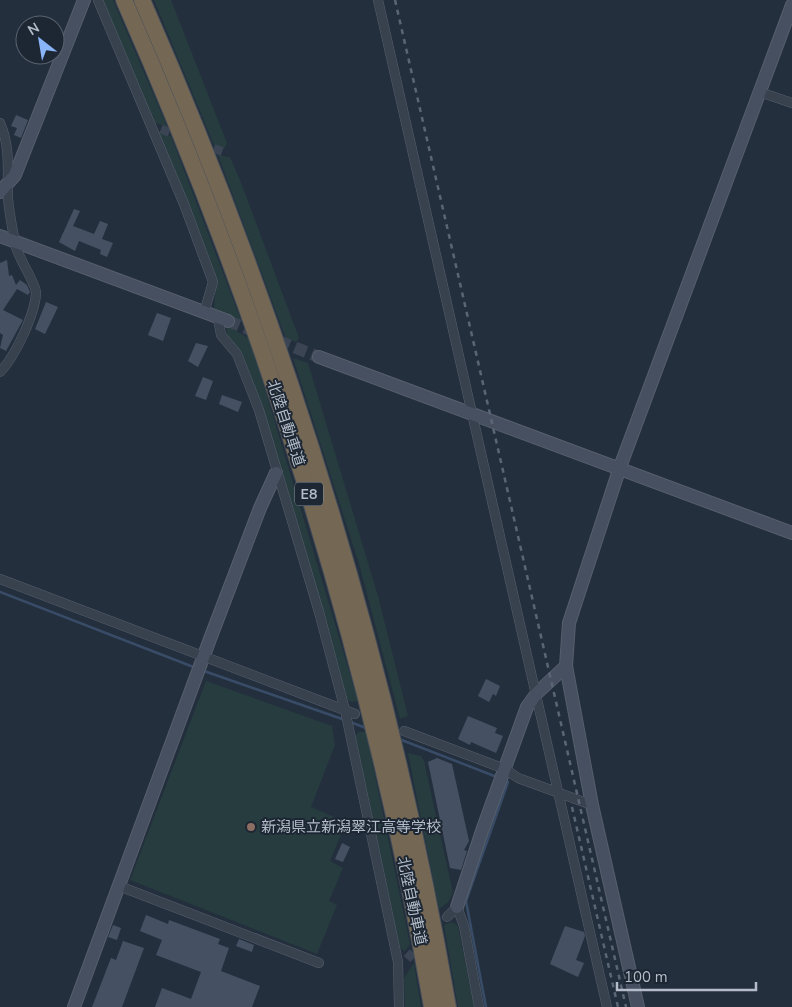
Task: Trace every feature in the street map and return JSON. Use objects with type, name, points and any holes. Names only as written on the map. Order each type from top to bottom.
[{"type":"highway","name":"北陸自動車道","points":[[124,0],[188,151],[222,238],[280,402],[309,492],[356,658],[376,739],[413,905],[432,1007]]},
{"type":"highway","name":"北陸自動車道","points":[[142,0],[238,238],[272,329],[328,500],[372,656],[394,744],[448,1007]]},
{"type":"street","points":[[4,187],[19,166],[84,0]]},
{"type":"street","points":[[98,0],[184,204],[213,282],[204,313]]},
{"type":"street","points":[[378,0],[607,1007]]},
{"type":"street","points":[[638,1007],[592,806],[566,666],[569,623],[620,467],[792,5]]},
{"type":"street","points":[[760,92],[792,103]]},
{"type":"street","points":[[0,123],[8,146],[4,187],[15,241],[18,255],[36,291],[33,310],[19,342],[0,372]]},
{"type":"street","points":[[0,236],[223,319],[221,335],[237,354],[247,378],[319,612],[345,710],[403,960],[399,1007]]},
{"type":"street","points":[[319,357],[553,446],[620,467],[792,533]]},
{"type":"street","points":[[74,1007],[204,656],[260,508],[276,473]]},
{"type":"street","points":[[0,579],[355,714]]},
{"type":"street","points":[[447,917],[457,908],[482,831],[527,707],[537,693],[566,666]]},
{"type":"street","points":[[404,731],[505,769],[518,778],[592,806]]},
{"type":"street","points":[[119,886],[319,963]]},
{"type":"street","points":[[457,908],[464,926],[479,1007]]},
{"type":"green space","points":[[103,0],[113,0],[167,126],[154,123]]},
{"type":"green space","points":[[154,0],[171,0],[227,143],[224,149],[214,145]]},
{"type":"green space","points":[[156,131],[171,136],[241,320],[214,310],[216,282]]},
{"type":"green space","points":[[218,155],[230,157],[240,180],[299,338],[296,342],[286,339]]},
{"type":"green space","points":[[226,325],[250,339],[358,701],[352,702],[345,699],[263,410],[241,351],[227,338]]},
{"type":"green space","points":[[293,358],[308,363],[378,596],[408,716],[400,719],[359,564]]},
{"type":"green space","name":"新潟県立新潟翠江高等学校","points":[[206,681],[332,726],[335,745],[311,807],[346,822],[330,861],[343,868],[329,901],[337,905],[317,954],[130,880]]},
{"type":"green space","points":[[359,732],[366,732],[410,944],[405,951],[400,948],[355,735]]},
{"type":"green space","points":[[408,753],[421,756],[424,761],[453,893],[448,902],[439,909]]},
{"type":"green space","points":[[452,922],[458,926],[474,1007],[458,1007],[444,925]]},
{"type":"green space","points":[[414,963],[421,1007],[405,1007],[404,978]]},
{"type":"building","points":[[16,115],[28,120],[21,138],[14,135],[17,128],[11,126]]},
{"type":"building","points":[[74,209],[80,211],[73,226],[94,234],[100,221],[108,224],[102,239],[113,243],[107,257],[100,254],[101,250],[79,241],[75,251],[59,242]]},
{"type":"building","points":[[7,260],[9,276],[12,275],[16,285],[20,280],[27,285],[30,292],[28,295],[17,289],[3,310],[23,320],[6,351],[0,348],[3,335],[0,333],[0,263]]},
{"type":"building","points":[[46,302],[58,307],[45,334],[35,329]]},
{"type":"building","points":[[157,313],[171,318],[163,341],[148,335]]},
{"type":"building","points":[[196,343],[208,346],[198,367],[188,361]]},
{"type":"building","points":[[203,377],[213,381],[206,400],[195,396]]},
{"type":"building","points":[[222,395],[242,402],[238,412],[219,404]]},
{"type":"building","points":[[486,679],[500,686],[496,696],[493,694],[489,702],[478,696]]},
{"type":"building","points":[[468,716],[497,728],[495,733],[503,736],[496,753],[471,742],[470,745],[458,739]]},
{"type":"building","points":[[437,758],[452,764],[469,841],[464,850],[467,851],[461,870],[450,868],[428,762]]},
{"type":"building","points":[[342,843],[350,847],[343,862],[335,859]]},
{"type":"building","points":[[146,915],[168,924],[169,920],[220,939],[218,944],[229,948],[221,971],[260,986],[252,1007],[155,1007],[162,988],[191,999],[201,972],[156,955],[162,940],[140,931]]},
{"type":"building","points":[[113,925],[121,928],[117,940],[108,937]]},
{"type":"building","points":[[565,926],[584,932],[585,936],[576,960],[584,963],[578,977],[550,964]]},
{"type":"building","points":[[239,939],[254,945],[252,952],[236,946]]},
{"type":"building","points":[[123,941],[144,948],[122,1007],[92,1007],[111,958],[116,960]]},
{"type":"waterway","points":[[0,592],[196,668]]},
{"type":"waterway","points":[[204,671],[345,720]]},
{"type":"waterway","points":[[350,722],[366,728]]},
{"type":"waterway","points":[[399,739],[497,777]]},
{"type":"waterway","points":[[486,1007],[466,901],[508,782],[504,780]]},
{"type":"tunnel","points":[[161,129],[182,137]]},
{"type":"tunnel","points":[[201,144],[224,152]]},
{"type":"tunnel","points":[[228,321],[319,357]]},
{"type":"tunnel","points":[[407,959],[421,944]]},
{"type":"railway","points":[[395,0],[626,1007]]},
{"type":"railway","points":[[572,807],[618,1007]]},
{"type":"place","name":"新潟県立新潟翠江高等学校","points":[[251,827]]}]
